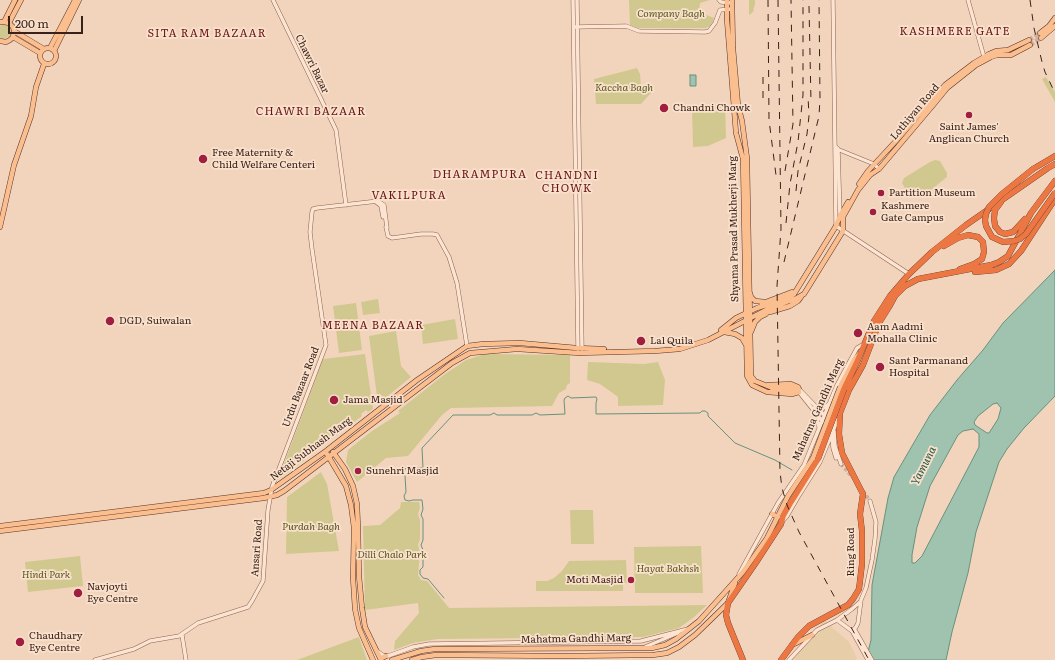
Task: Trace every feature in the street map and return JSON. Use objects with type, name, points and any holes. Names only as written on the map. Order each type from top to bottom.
[{"type":"highway","points":[[1055,156],[1033,169],[1002,194],[989,207],[985,220],[986,226],[992,236],[1002,242],[1014,242],[1026,234],[1055,194]]},
{"type":"highway","name":"Mahatma Gandhi Marg","points":[[864,344],[880,310],[890,296],[909,274],[932,252],[966,225],[1055,164]]},
{"type":"highway","name":"Mahatma Gandhi Marg","points":[[1004,198],[996,208],[994,214],[995,226],[1000,232],[1007,234],[1014,232],[1031,213],[1055,181]]},
{"type":"highway","points":[[953,273],[987,271],[1002,268],[1009,264],[1021,251],[1055,199]]},
{"type":"highway","name":"Mahatma Gandhi Marg","points":[[840,413],[849,390],[864,365],[879,323],[896,296],[905,286],[918,279],[953,273],[999,262],[1008,256],[1031,213]]},
{"type":"highway","points":[[932,252],[958,238],[966,236],[976,236],[981,240],[985,249],[982,258],[974,264],[953,273]]},
{"type":"highway","points":[[742,658],[728,623],[726,615],[728,603],[740,587],[780,524],[780,517],[800,489],[818,459],[841,396],[864,344]]},
{"type":"highway","name":"Ring Road","points":[[781,660],[798,637],[809,626],[848,605],[856,594],[861,582],[862,544],[860,514],[863,494],[842,453],[839,434],[840,413]]},
{"type":"highway","points":[[798,497],[800,489]]},
{"type":"main road","points":[[4,22],[15,0]]},
{"type":"main road","points":[[4,22],[21,0]]},
{"type":"main road","points":[[52,50],[75,0]]},
{"type":"main road","points":[[52,50],[79,0]]},
{"type":"main road","name":"Shyama Prasad Mukherji Marg","points":[[729,1],[736,133],[743,159],[745,296],[747,313]]},
{"type":"main road","name":"Shyama Prasad Mukherji Marg","points":[[729,9],[738,105],[742,121],[747,158],[749,289],[747,313]]},
{"type":"main road","points":[[1055,18],[1040,36],[1055,26]]},
{"type":"main road","points":[[1,42],[8,41],[13,37],[14,32],[13,27],[4,22]]},
{"type":"main road","points":[[14,32],[42,51]]},
{"type":"main road","points":[[13,37],[42,51],[52,50]]},
{"type":"main road","name":"Lothiyan Road","points":[[798,288],[864,177],[945,85],[984,57],[996,51],[1008,50],[1029,40]]},
{"type":"main road","name":"Lothiyan Road","points":[[844,232],[843,217],[858,190],[870,175],[879,168],[947,88],[976,65],[991,57],[997,55],[1012,55],[1030,45]]},
{"type":"main road","points":[[42,51],[40,58],[43,63],[49,65],[54,62],[56,58],[52,50]]},
{"type":"main road","points":[[0,217],[12,165],[30,116],[34,86],[43,63]]},
{"type":"main road","points":[[0,227],[14,165],[32,116],[36,87],[43,63]]},
{"type":"main road","points":[[750,336],[755,322],[760,317],[770,312],[790,306],[798,301],[844,232]]},
{"type":"main road","points":[[814,263],[820,268]]},
{"type":"main road","points":[[808,272],[815,276]]},
{"type":"main road","points":[[749,289],[751,297],[755,301],[766,302],[786,295],[798,288]]},
{"type":"main road","points":[[759,311],[794,294],[798,288]]},
{"type":"main road","points":[[759,311],[804,294]]},
{"type":"main road","points":[[725,328],[740,312],[743,307],[745,296]]},
{"type":"main road","points":[[759,311],[766,302]]},
{"type":"main road","points":[[759,311],[770,312]]},
{"type":"main road","name":"Netaji Subhash Marg","points":[[0,526],[264,493],[271,490],[326,451],[417,380],[467,346],[520,342],[579,350],[644,350],[679,348],[693,344],[725,328],[736,318],[747,313],[759,311]]},
{"type":"main road","name":"Netaji Subhash Marg","points":[[0,531],[270,497],[284,491],[452,363],[470,353],[517,349],[655,351],[680,349],[699,344],[747,320],[759,311]]},
{"type":"main road","points":[[747,313],[746,376],[752,385],[767,392],[792,394],[799,391],[795,385],[791,384],[771,384],[767,386],[754,381],[751,376],[750,336],[747,320]]},
{"type":"main road","points":[[722,332],[735,334],[742,338],[746,345]]},
{"type":"main road","name":"Mahatma Gandhi Marg","points":[[392,660],[435,649],[652,648],[665,645],[676,639],[692,628],[717,602],[743,572],[767,538],[780,517],[788,496],[813,458],[840,387],[856,361]]},
{"type":"main road","points":[[330,447],[345,469],[353,486],[358,527],[359,576],[365,627],[381,657]]},
{"type":"main road","points":[[326,451],[346,486],[351,505],[354,528],[353,578],[355,609],[359,628],[371,658]]},
{"type":"main road","points":[[772,514],[780,517]]},
{"type":"main road","points":[[740,587],[743,572]]},
{"type":"main road","points":[[728,603],[736,580]]},
{"type":"main road","name":"Mahatma Gandhi Marg","points":[[412,660],[436,655],[653,655],[670,652],[695,635],[728,603]]},
{"type":"main road","points":[[792,645],[812,635]]},
{"type":"main road","points":[[405,650],[407,656]]},
{"type":"street","name":"Chawri Bazar","points":[[273,0],[336,130],[346,205]]},
{"type":"street","points":[[573,0],[575,27],[579,350]]},
{"type":"street","points":[[575,27],[577,0]]},
{"type":"street","points":[[832,0],[836,148],[836,226],[909,274]]},
{"type":"street","points":[[968,0],[984,57]]},
{"type":"street","points":[[575,27],[626,26],[639,30],[704,32],[709,31],[714,24],[719,11],[719,1],[729,1]]},
{"type":"street","points":[[719,11],[721,9],[729,9]]},
{"type":"street","points":[[836,148],[874,164],[879,168]]},
{"type":"street","points":[[836,148],[840,216],[843,225]]},
{"type":"street","points":[[346,205],[380,201],[384,205],[388,236],[392,238],[421,234],[437,235],[449,256],[457,283],[467,346]]},
{"type":"street","name":"Urdu Bazaar Road","points":[[271,490],[326,345],[310,232],[312,210],[315,208],[346,205]]},
{"type":"street","name":"Mahatma Gandhi Marg","points":[[736,580],[778,503],[804,465],[837,385],[857,348],[864,344]]},
{"type":"street","points":[[799,391],[815,409],[832,434],[834,454],[840,464],[835,446],[834,430]]},
{"type":"street","points":[[780,524],[787,516],[820,462],[840,413],[834,410],[829,404],[822,409],[815,409]]},
{"type":"street","points":[[815,409],[824,416],[834,430],[839,434]]},
{"type":"street","points":[[815,409],[819,423],[819,430]]},
{"type":"street","name":"Ansari Road","points":[[95,660],[134,649],[150,641],[182,634],[198,623],[248,607],[264,581],[268,510],[271,490]]},
{"type":"street","points":[[854,630],[858,624],[861,600],[866,588],[872,560],[876,522],[869,502]]},
{"type":"street","points":[[789,660],[822,626],[837,620],[861,600]]},
{"type":"street","points":[[837,620],[854,630],[868,660]]},
{"type":"street","points":[[381,657],[429,644],[641,641],[692,628]]},
{"type":"street","points":[[644,648],[682,631]]},
{"type":"street","points":[[182,634],[186,660]]},
{"type":"street","points":[[856,635],[872,660]]},
{"type":"shaded area","points":[[824,620],[849,642],[857,658],[856,660],[793,660]]},
{"type":"green space","name":"Company Bagh","points":[[629,0],[710,0],[700,3],[699,12],[714,18],[710,26],[706,28],[638,28],[630,25]]},
{"type":"green space","points":[[749,0],[755,0],[755,4],[753,12],[749,15]]},
{"type":"green space","points":[[3,24],[8,26],[12,32],[10,36],[4,39],[0,38],[0,26]]},
{"type":"green space","name":"Kaccha Bagh","points":[[637,68],[640,74],[641,87],[651,88],[651,93],[641,104],[596,104],[594,79]]},
{"type":"green space","points":[[1046,77],[1055,92],[1055,102],[1042,79]]},
{"type":"green space","points":[[700,105],[725,105],[726,138],[708,146],[693,147],[692,110]]},
{"type":"green space","points":[[935,160],[940,161],[947,173],[947,177],[932,189],[917,197],[909,195],[902,183],[904,178]]},
{"type":"green space","points":[[378,299],[380,313],[363,315],[361,302]]},
{"type":"green space","points":[[356,303],[362,350],[339,353],[333,306]]},
{"type":"green space","points":[[455,319],[458,339],[423,344],[421,325]]},
{"type":"green space","points":[[396,331],[401,366],[411,377],[378,404],[369,336]]},
{"type":"green space","points":[[365,354],[373,409],[368,412],[366,410],[361,414],[362,416],[278,480],[323,359]]},
{"type":"green space","points":[[485,354],[570,355],[570,383],[567,385],[566,389],[559,393],[552,406],[451,408],[442,415],[408,456],[386,458],[357,482],[346,462],[348,450],[372,431],[400,413],[398,411],[445,374],[466,360]]},
{"type":"green space","points":[[588,362],[644,364],[658,362],[665,380],[663,405],[618,406],[618,397],[600,384],[587,380]]},
{"type":"green space","name":"Purdah Bagh","points":[[321,472],[327,484],[339,551],[286,554],[287,497]]},
{"type":"green space","name":"Dilli Chalo Park","points":[[401,502],[419,502],[420,508],[418,514],[420,520],[420,539],[418,545],[420,552],[418,575],[421,580],[427,581],[449,608],[707,605],[679,628],[643,637],[438,639],[413,643],[394,650],[395,641],[419,613],[418,603],[365,610],[363,526],[380,525],[400,508]]},
{"type":"green space","points":[[570,510],[593,510],[594,544],[571,544]]},
{"type":"green space","name":"Hayat Bakhsh","points":[[701,546],[703,593],[635,593],[634,547]]},
{"type":"green space","name":"Hindi Park","points":[[80,556],[83,586],[28,592],[25,562]]},
{"type":"green space","points":[[626,560],[627,583],[623,583],[623,591],[536,591],[536,581],[547,581],[554,578],[562,571],[569,561]]},
{"type":"green space","points":[[359,637],[367,660],[297,660]]},
{"type":"water","points":[[690,75],[696,75],[696,86],[690,86]]},
{"type":"water","name":"Yamuna","points":[[1055,270],[1055,396],[1024,428],[1007,449],[999,462],[976,532],[968,573],[946,660],[866,660],[871,640],[872,585],[888,498],[894,477],[930,415],[1003,323]],"holes":[[[997,403],[1001,408],[998,419],[989,433],[987,433],[975,425],[974,422],[978,416],[993,404]],[[973,429],[979,434],[979,447],[922,556],[915,563],[912,563],[917,527],[930,486],[958,435],[963,431]]]},
{"type":"waterway","points":[[444,598],[428,579],[423,578],[420,574],[420,570],[423,567],[423,550],[421,545],[423,540],[423,519],[421,515],[423,509],[422,500],[405,500],[404,496],[406,492],[404,472],[408,467],[423,468],[422,448],[453,415],[490,415],[494,413],[497,415],[532,415],[536,413],[540,415],[565,414],[564,400],[568,396],[571,398],[596,397],[596,414],[700,413],[705,411],[708,413],[708,416],[735,443],[775,460],[792,470]]},
{"type":"tunnel","points":[[1029,40],[1040,33]]},
{"type":"tunnel","points":[[1030,45],[1041,38]]},
{"type":"tunnel","points":[[841,464],[852,477]]},
{"type":"tunnel","points":[[863,491],[870,501]]},
{"type":"railway","points":[[768,0],[769,120],[776,175]]},
{"type":"railway","points":[[778,0],[781,229],[777,286],[780,472],[782,488],[787,505],[799,532],[869,660]]},
{"type":"railway","points":[[785,171],[793,124],[791,0]]},
{"type":"railway","points":[[786,223],[790,184],[798,142],[803,95],[803,0]]},
{"type":"railway","points":[[784,262],[819,116],[819,0]]},
{"type":"railway","points":[[1030,0],[1034,28],[1042,62],[1055,93]]},
{"type":"railway","points":[[809,6],[811,102]]},
{"type":"railway","points":[[763,77],[763,99]]},
{"type":"railway","points":[[796,191],[798,171],[807,134],[809,116],[808,96]]},
{"type":"place","name":"Chandni Chowk","points":[[664,108]]},
{"type":"place","name":"Saint James' Anglican Church","points":[[969,115]]},
{"type":"place","name":"Free Maternity & Child Welfare Centeri","points":[[203,159]]},
{"type":"place","name":"Partition Museum","points":[[881,193]]},
{"type":"place","name":"Kashmere Gate Campus","points":[[873,212]]},
{"type":"place","name":"DGD, Suiwalan","points":[[110,321]]},
{"type":"place","name":"Aam Aadmi Mohalla Clinic","points":[[858,333]]},
{"type":"place","name":"Lal Quila","points":[[641,341]]},
{"type":"place","name":"Sant Parmanand Hospital","points":[[880,367]]},
{"type":"place","name":"Jama Masjid","points":[[334,400]]},
{"type":"place","name":"Sunehri Masjid","points":[[358,471]]},
{"type":"place","name":"Moti Masjid","points":[[631,580]]},
{"type":"place","name":"Navjoyti Eye Centre","points":[[78,593]]},
{"type":"place","name":"Chaudhary Eye Centre","points":[[20,642]]},
{"type":"district","name":"KASHMERE GATE","points":[[955,32]]},
{"type":"district","name":"SITA RAM BAZAAR","points":[[207,34]]},
{"type":"district","name":"CHAWRI BAZAAR","points":[[311,112]]},
{"type":"district","name":"DHARAMPURA","points":[[480,175]]},
{"type":"district","name":"CHANDNI CHOWK","points":[[567,182]]},
{"type":"district","name":"VAKILPURA","points":[[409,196]]},
{"type":"district","name":"MEENA BAZAAR","points":[[373,326]]}]
